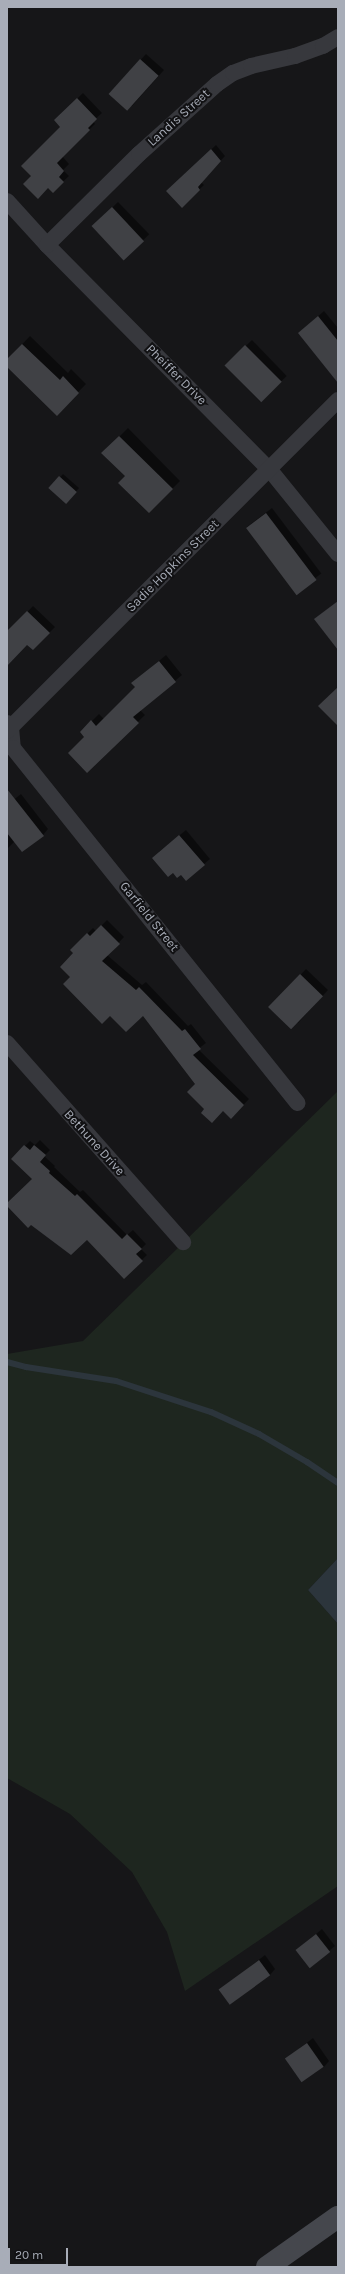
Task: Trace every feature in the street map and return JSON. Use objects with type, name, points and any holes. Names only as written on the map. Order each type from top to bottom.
[{"type":"street","name":"Landis Street","points":[[47,245],[139,154],[217,84],[234,73],[251,66],[295,56],[323,46],[338,37]]},
{"type":"street","name":"Pheiffer Drive","points":[[7,201],[47,245],[270,470],[338,554]]},
{"type":"street","name":"Sadie Hopkins Street","points":[[8,727],[270,470],[338,400]]},
{"type":"street","name":"Garfield Street","points":[[8,727],[13,748],[298,1103]]},
{"type":"street","name":"Bethune Drive","points":[[7,1043],[183,1242]]},
{"type":"street","points":[[267,2267],[338,2217]]},
{"type":"shaded area","points":[[338,1091],[338,1558],[308,1590],[338,1624],[338,1886],[185,1991],[167,1932],[132,1872],[70,1814],[7,1778],[7,1354],[83,1341]]},
{"type":"shaded area","points":[[338,1558],[338,1624],[308,1590]]},
{"type":"building","points":[[140,59],[159,76],[127,111],[109,94]]},
{"type":"building","points":[[77,98],[97,119],[88,128],[90,130],[57,163],[64,171],[59,177],[64,182],[53,193],[48,188],[38,199],[23,184],[31,176],[21,166],[60,127],[54,120]]},
{"type":"building","points":[[211,149],[221,161],[198,187],[200,190],[182,208],[166,191]]},
{"type":"building","points":[[112,207],[144,241],[124,260],[92,226]]},
{"type":"building","points":[[318,316],[338,341],[338,383],[298,333]]},
{"type":"building","points":[[22,344],[60,380],[63,376],[79,393],[57,416],[7,367],[7,359]]},
{"type":"building","points":[[245,345],[282,382],[261,402],[224,366]]},
{"type":"building","points":[[119,436],[173,489],[149,513],[118,483],[125,476],[101,453]]},
{"type":"building","points":[[59,476],[77,492],[66,504],[48,488]]},
{"type":"building","points":[[266,513],[317,580],[297,595],[246,528]]},
{"type":"building","points":[[338,601],[338,650],[314,619]]},
{"type":"building","points":[[27,611],[50,633],[33,650],[27,645],[7,666],[7,631]]},
{"type":"building","points":[[159,661],[176,682],[133,717],[139,723],[87,773],[68,753],[84,737],[80,732],[91,720],[96,726],[135,687],[131,683]]},
{"type":"building","points":[[338,687],[338,726],[318,706]]},
{"type":"building","points":[[7,789],[44,836],[22,852],[7,833]]},
{"type":"building","points":[[179,835],[205,865],[186,881],[181,875],[177,878],[173,873],[168,877],[152,858]]},
{"type":"building","points":[[101,925],[120,944],[102,961],[136,990],[139,987],[182,1031],[185,1029],[201,1049],[193,1055],[244,1105],[231,1119],[223,1111],[212,1123],[201,1113],[204,1109],[187,1092],[195,1084],[143,1016],[126,1032],[110,1016],[102,1024],[63,984],[70,977],[60,967],[73,953],[70,950],[87,933],[90,936]]},
{"type":"building","points":[[300,974],[323,996],[291,1029],[268,1007]]},
{"type":"building","points":[[24,1145],[30,1150],[34,1145],[46,1155],[40,1162],[50,1171],[49,1173],[75,1196],[77,1194],[122,1239],[127,1234],[142,1249],[136,1254],[143,1261],[124,1279],[87,1240],[71,1255],[31,1225],[28,1228],[7,1206],[7,1203],[32,1179],[11,1159]]},
{"type":"building","points":[[316,1934],[330,1952],[310,1968],[296,1950]]},
{"type":"building","points":[[259,1960],[270,1975],[230,2005],[219,1989]]},
{"type":"building","points":[[307,2043],[324,2067],[302,2082],[285,2058]]},
{"type":"waterway","points":[[7,1362],[26,1367],[116,1381],[211,1412],[259,1434],[307,1462],[338,1483]]}]
